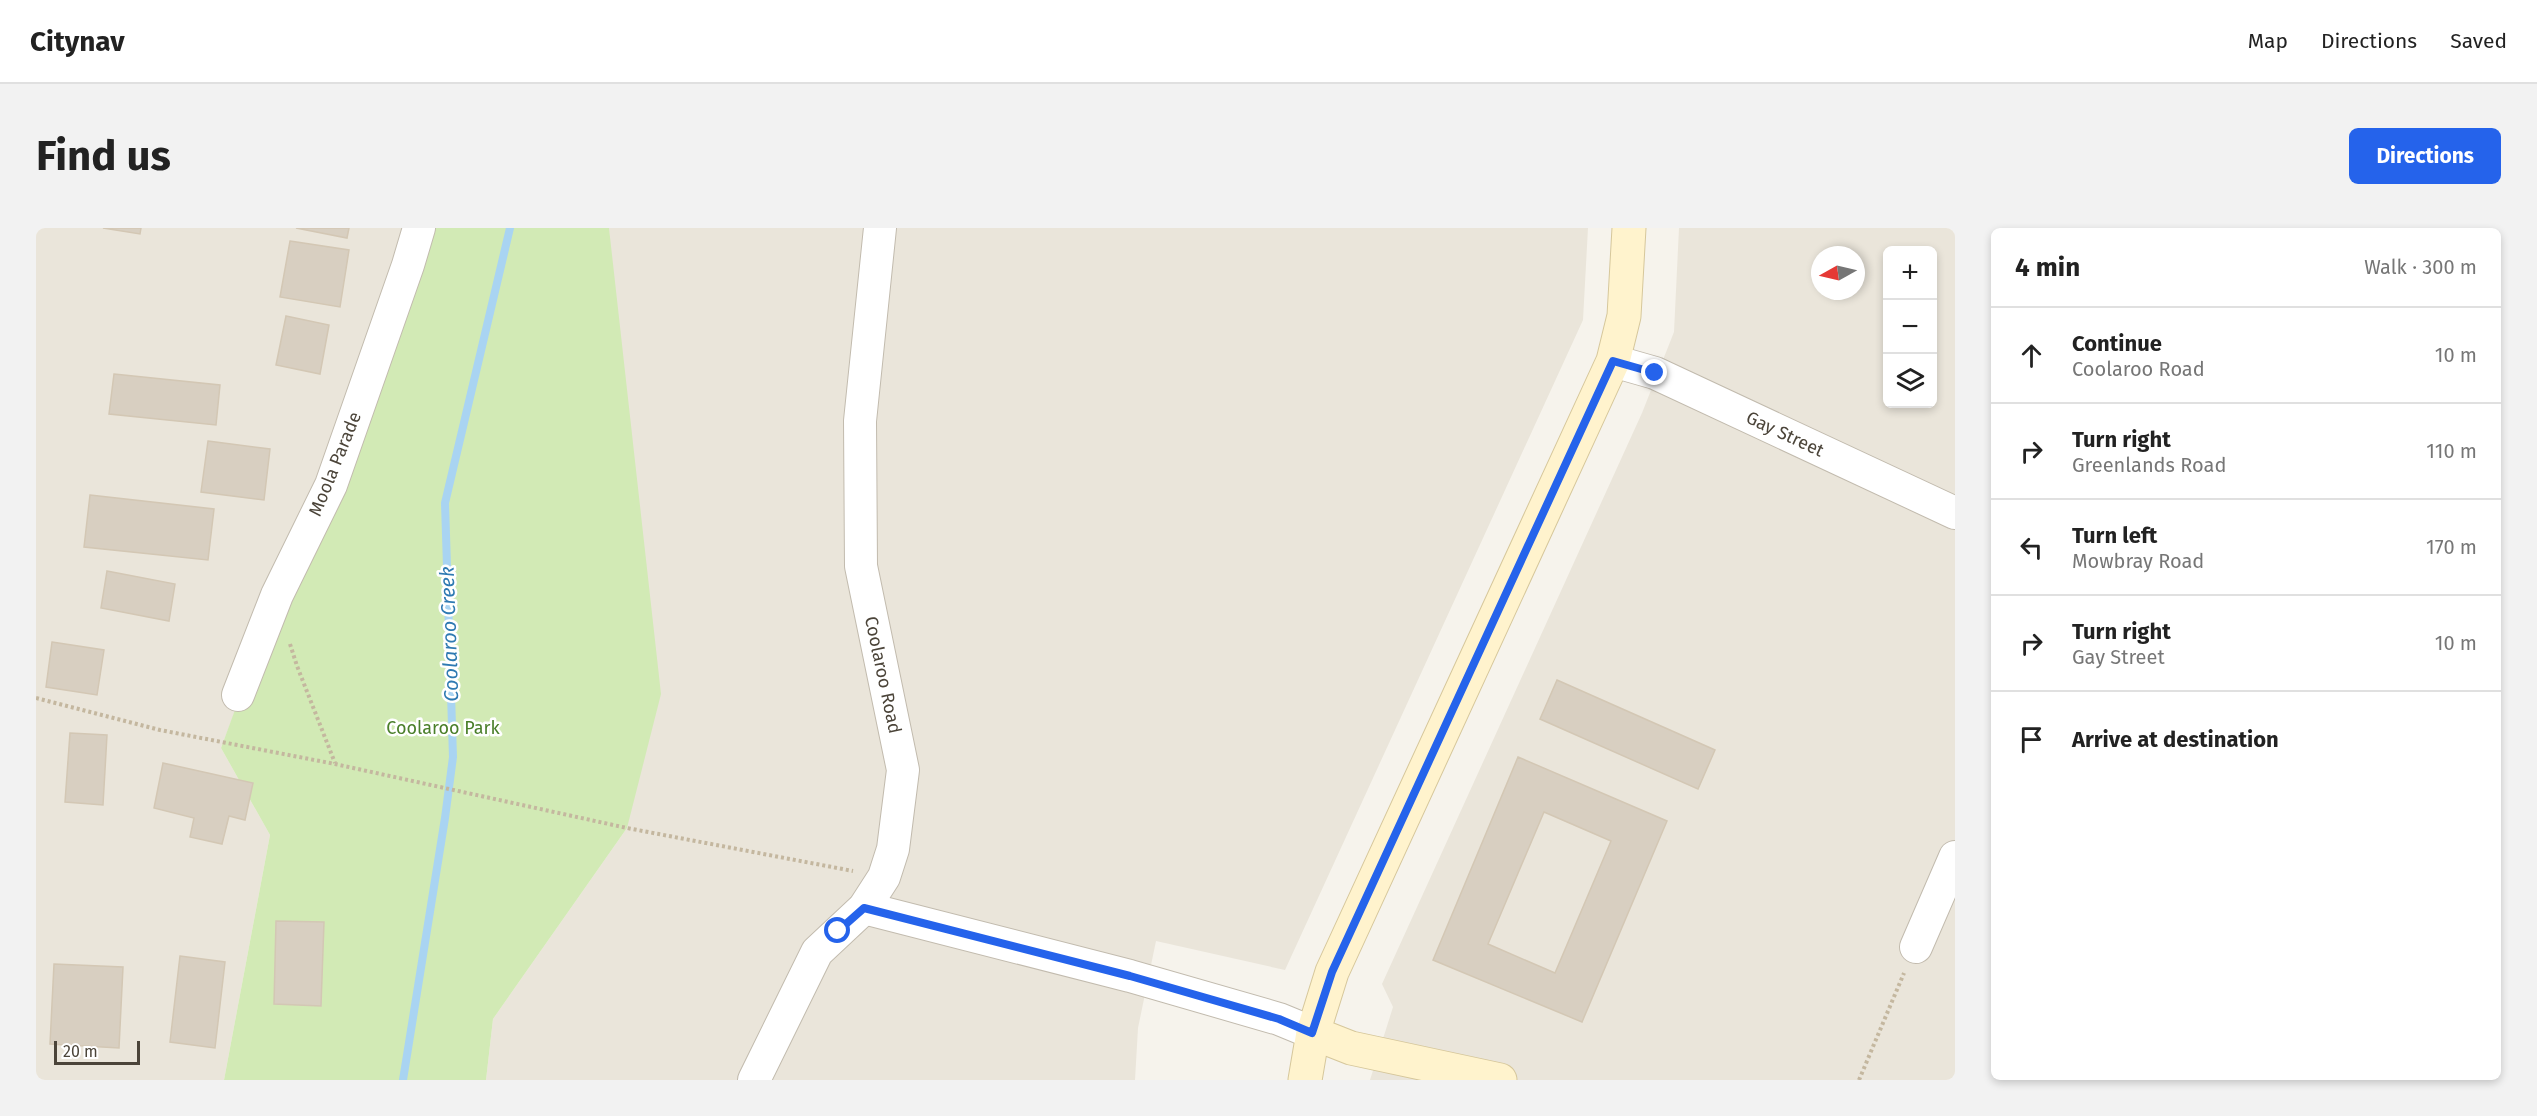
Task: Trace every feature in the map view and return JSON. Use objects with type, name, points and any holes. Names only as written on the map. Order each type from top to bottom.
[{"type":"main road","points":[[1305,1080],[1312,1033],[1332,972],[1613,361],[1624,316],[1629,228]]},
{"type":"main road","points":[[1312,1033],[1351,1048],[1500,1080]]},
{"type":"street","name":"Moola Parade","points":[[238,695],[277,595],[331,485],[419,228]]},
{"type":"street","name":"Coolaroo Road","points":[[754,1080],[817,952],[864,908],[884,877],[893,849],[903,770],[861,566],[860,422],[880,228]]},
{"type":"street","name":"Gay Street","points":[[1613,361],[1655,373],[1955,513]]},
{"type":"street","points":[[1916,947],[1955,857]]},
{"type":"street","points":[[864,908],[1130,976],[1279,1019],[1312,1033]]},
{"type":"path","points":[[277,595],[297,666],[336,764]]},
{"type":"path","points":[[36,698],[160,730],[336,764],[627,828],[854,871]]},
{"type":"path","points":[[1859,1080],[1916,947]]},
{"type":"shaded area","points":[[36,228],[419,228],[221,748],[270,835],[224,1080],[36,1080]]},
{"type":"shaded area","points":[[609,228],[1588,228],[1583,320],[1285,970],[1156,941],[1138,1028],[1135,1080],[486,1080],[493,1019],[627,828]]},
{"type":"shaded area","points":[[1679,228],[1955,228],[1955,1080],[1370,1080],[1393,1007],[1382,984],[1642,413],[1674,332]]},
{"type":"green space","name":"Coolaroo Park","points":[[419,228],[609,228],[661,694],[627,828],[493,1019],[486,1080],[224,1080],[270,835],[221,748],[277,595]]},
{"type":"building","points":[[103,228],[141,228],[140,234]]},
{"type":"building","points":[[296,228],[349,228],[347,238]]},
{"type":"building","points":[[290,241],[349,250],[340,307],[280,297]]},
{"type":"building","points":[[286,316],[329,325],[320,374],[276,365]]},
{"type":"building","points":[[114,374],[220,385],[216,425],[109,414]]},
{"type":"building","points":[[208,441],[270,449],[264,500],[201,492]]},
{"type":"building","points":[[90,495],[214,509],[208,560],[84,547]]},
{"type":"building","points":[[107,571],[175,584],[169,621],[101,608]]},
{"type":"building","points":[[52,642],[104,650],[97,695],[46,687]]},
{"type":"building","points":[[1557,680],[1715,750],[1698,789],[1540,719]]},
{"type":"building","points":[[70,733],[107,735],[103,805],[65,802]]},
{"type":"building","points":[[1518,757],[1667,821],[1582,1022],[1433,960]],"holes":[[[1544,812],[1611,841],[1555,973],[1488,944]]]},
{"type":"building","points":[[163,763],[253,783],[245,820],[229,816],[222,844],[190,837],[194,818],[154,808]]},
{"type":"building","points":[[276,921],[324,922],[321,1006],[274,1004]]},
{"type":"building","points":[[180,956],[225,962],[215,1048],[170,1042]]},
{"type":"building","points":[[54,964],[123,967],[119,1048],[50,1044]]},
{"type":"waterway","name":"Coolaroo Creek","points":[[403,1080],[453,757],[445,503],[510,228]]},
{"type":"route","points":[[838,931],[864,908],[1130,976],[1279,1019],[1312,1033],[1332,972],[1613,361],[1655,373]]}]
